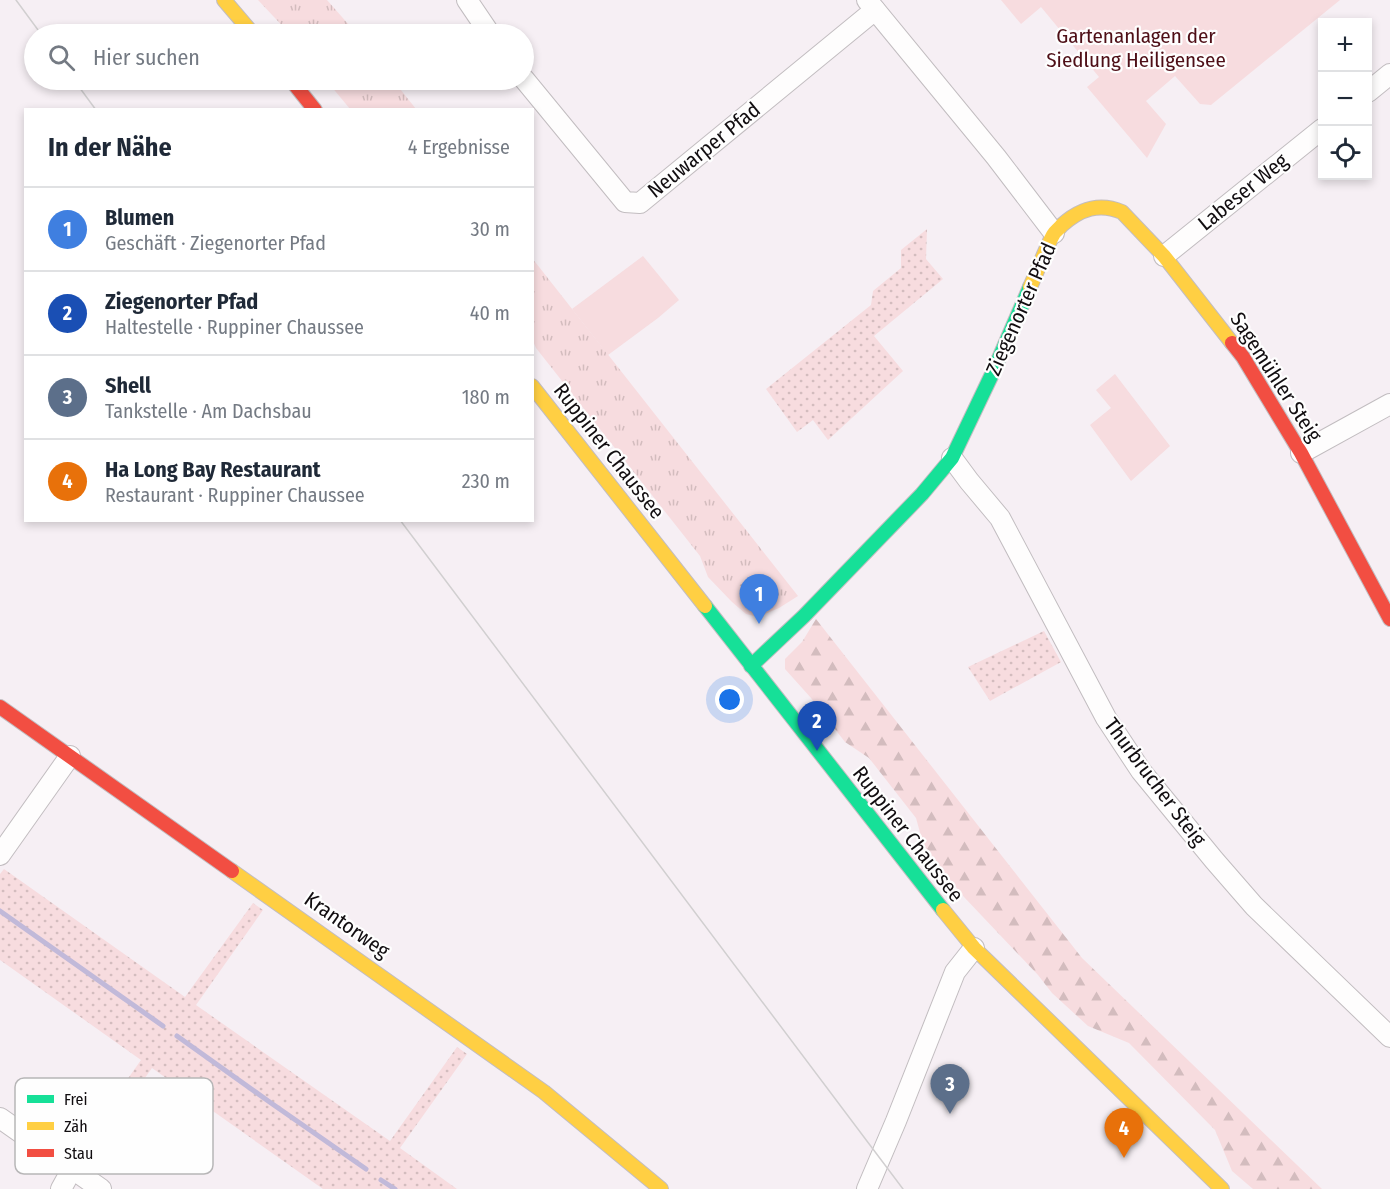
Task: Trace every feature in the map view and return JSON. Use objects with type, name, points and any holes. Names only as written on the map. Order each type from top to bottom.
[{"type":"street","points":[[224,0],[245,24]]},
{"type":"street","points":[[467,0],[483,24]]},
{"type":"street","name":"Neuwarper Pfad","points":[[533,90],[625,202],[640,203],[871,5]]},
{"type":"street","name":"Ziegenorter Pfad","points":[[751,666],[865,554],[922,494],[952,458],[994,370],[1054,233],[996,157],[871,5]]},
{"type":"street","points":[[1372,89],[1390,74]]},
{"type":"street","points":[[299,90],[313,108]]},
{"type":"street","name":"Labeser Weg","points":[[1164,256],[1318,133]]},
{"type":"street","name":"Sagemühler Steig","points":[[1054,233],[1081,211],[1099,207],[1115,209],[1122,212],[1164,256],[1243,357],[1301,453],[1390,619]]},
{"type":"street","name":"Ruppiner Chaussee","points":[[534,389],[948,918],[974,948],[1222,1189]]},
{"type":"street","points":[[1301,453],[1390,404]]},
{"type":"street","name":"Thurbrucher Steig","points":[[952,458],[1000,518],[1106,718],[1141,771],[1239,891],[1390,1037]]},
{"type":"street","name":"Krantorweg","points":[[0,707],[544,1092],[661,1189]]},
{"type":"street","points":[[0,855],[69,756]]},
{"type":"street","points":[[867,1189],[956,972],[974,948]]},
{"type":"street","points":[[0,1118],[15,1129]]},
{"type":"street","points":[[61,1189],[69,1174]]},
{"type":"street","points":[[79,1174],[101,1189]]},
{"type":"green space","points":[[258,0],[327,0],[348,24],[281,24]]},
{"type":"green space","name":"Gartenanlagen der Siedlung Heiligensee","points":[[1001,0],[1340,0],[1211,105],[1200,104],[1175,76],[1146,101],[1166,124],[1147,158],[1087,87],[1099,77],[1041,7],[1021,24]]},
{"type":"green space","points":[[334,90],[401,90],[415,108],[349,108]]},
{"type":"green space","points":[[927,229],[926,259],[943,279],[874,336],[903,371],[828,440],[813,420],[797,432],[766,389],[871,305],[873,291],[901,268],[901,250]]},
{"type":"green space","points":[[643,256],[679,300],[608,355],[572,309]]},
{"type":"green space","points":[[534,261],[798,596],[758,617],[746,614],[732,602],[708,577],[700,556],[534,344]]},
{"type":"green space","points":[[1115,374],[1170,446],[1131,481],[1090,425],[1111,408],[1096,390]]},
{"type":"green space","points":[[749,578],[765,598],[752,607],[736,588]]},
{"type":"green space","points":[[816,619],[1082,958],[1322,1189],[1253,1189],[1232,1171],[1215,1130],[1129,1043],[1088,1026],[1052,993],[1038,975],[964,897],[924,847],[916,818],[869,758],[845,742],[785,669],[785,659],[802,642]]},
{"type":"green space","points":[[1044,631],[1061,662],[990,701],[968,667]]},
{"type":"green space","points":[[4,869],[185,997],[253,903],[263,910],[196,1005],[390,1141],[457,1047],[467,1054],[400,1148],[457,1189],[323,1189],[213,1111],[213,1078],[166,1078],[152,1068],[145,1078],[128,1078],[141,1060],[0,960],[0,874]]},
{"type":"waterway","points":[[0,911],[163,1026]]},
{"type":"waterway","points":[[177,1036],[366,1169]]},
{"type":"waterway","points":[[381,1180],[395,1189]]},
{"type":"tram line","points":[[16,0],[34,24]]},
{"type":"tram line","points":[[81,90],[95,108]]},
{"type":"tram line","points":[[402,522],[903,1189]]},
{"type":"traffic: fast","points":[[751,666],[804,616],[922,494],[952,458],[1030,287]]},
{"type":"traffic: fast","points":[[705,606],[943,910]]},
{"type":"traffic: slow","points":[[224,0],[244,24]]},
{"type":"traffic: slow","points":[[1030,287],[1053,235],[1062,225],[1083,211],[1098,208],[1114,209],[1122,212],[1164,256],[1232,343]]},
{"type":"traffic: slow","points":[[534,389],[705,606]]},
{"type":"traffic: slow","points":[[232,871],[544,1092],[661,1189]]},
{"type":"traffic: slow","points":[[943,910],[974,948],[1222,1189]]},
{"type":"traffic: jam","points":[[299,90],[313,108]]},
{"type":"traffic: jam","points":[[1232,343],[1243,357],[1301,453],[1390,619]]},
{"type":"traffic: jam","points":[[0,707],[232,871]]},
{"type":"place","name":"Blumen","points":[[759,624]]},
{"type":"place","name":"Ziegenorter Pfad","points":[[817,751]]},
{"type":"place","name":"Shell","points":[[950,1114]]},
{"type":"place","name":"Ha Long Bay Restaurant","points":[[1124,1158]]}]
